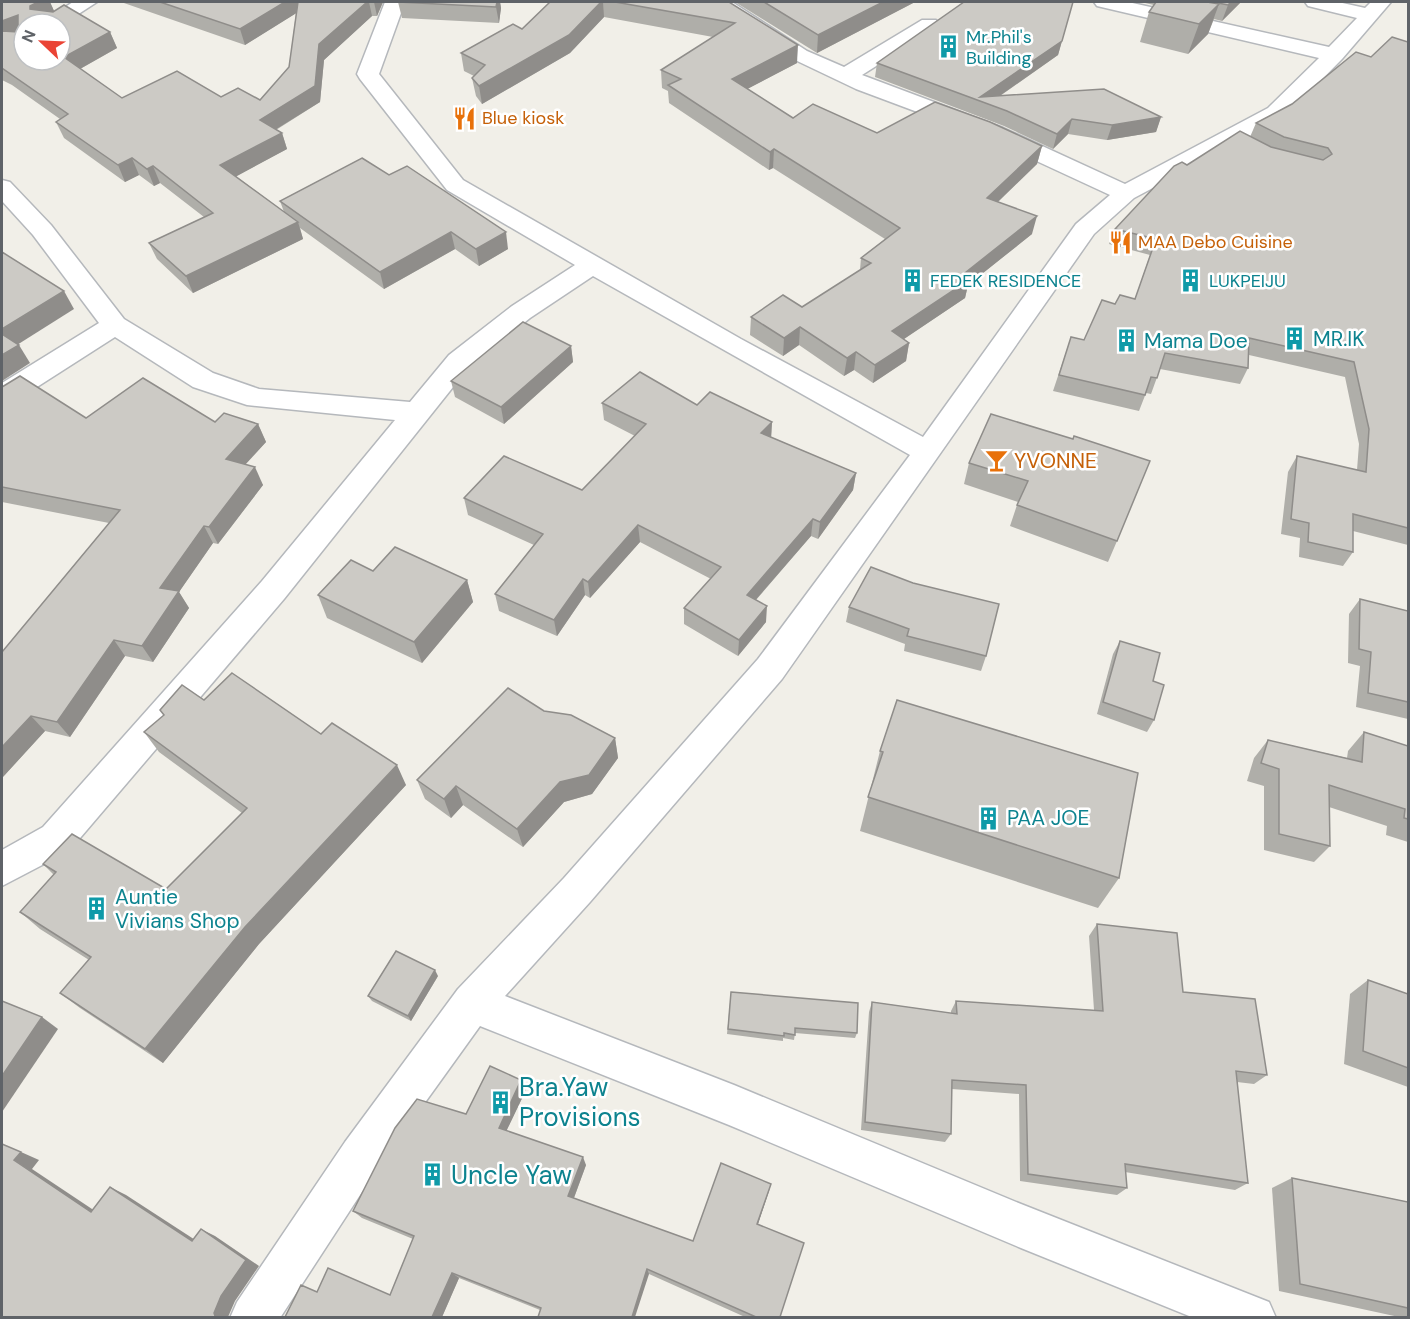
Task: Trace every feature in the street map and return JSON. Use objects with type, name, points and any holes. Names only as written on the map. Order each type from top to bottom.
[{"type":"street","points":[[70,12],[87,2]]},
{"type":"street","points":[[395,2],[368,74],[455,185],[732,345],[928,452]]},
{"type":"street","points":[[719,2],[800,55],[845,76],[986,129],[1126,193]]},
{"type":"street","points":[[1104,2],[1335,55]]},
{"type":"street","points":[[1315,2],[1375,8]]},
{"type":"street","points":[[253,1317],[360,1157],[472,1003],[577,890],[770,669],[928,452],[1085,229],[1126,193],[1276,113],[1335,55],[1375,8]]},
{"type":"street","points":[[845,76],[929,24]]},
{"type":"street","points":[[2,188],[42,230],[115,325],[203,380],[257,398],[416,412]]},
{"type":"street","points":[[2,869],[56,839],[273,590],[459,361],[521,312],[593,264]]},
{"type":"street","points":[[2,396],[115,325]]},
{"type":"street","points":[[472,1003],[735,1106],[1021,1226],[1253,1317]]},
{"type":"building","points":[[2,2],[38,2],[30,6],[30,9],[53,12],[12,12],[12,17],[2,21]]},
{"type":"building","points":[[160,2],[285,2],[240,29]]},
{"type":"building","points":[[298,2],[367,2],[319,44],[315,86],[260,120],[282,133],[220,165],[298,222],[186,276],[149,243],[213,213],[153,166],[147,169],[132,158],[118,165],[56,122],[68,114],[2,68],[2,31],[12,32],[12,72],[72,72],[72,63],[122,98],[177,71],[221,97],[238,88],[260,100],[289,67]]},
{"type":"building","points":[[398,2],[497,2],[496,7]]},
{"type":"building","points":[[550,2],[601,2],[569,35],[479,86],[472,78],[485,65],[461,53],[513,24],[522,29]]},
{"type":"building","points":[[615,2],[729,2],[798,45],[732,79],[793,118],[813,104],[877,133],[935,102],[990,122],[1042,146],[987,198],[1037,216],[961,276],[969,280],[892,331],[909,343],[875,365],[856,352],[847,358],[800,327],[784,338],[751,317],[783,295],[802,307],[871,263],[861,258],[900,228],[774,149],[770,152],[668,85],[681,79],[661,70],[735,23]]},
{"type":"building","points":[[764,2],[883,2],[818,35]]},
{"type":"building","points":[[964,2],[1073,2],[1062,41],[980,97],[1104,89],[1161,117],[1112,125],[1072,119],[1057,134],[1007,111],[877,63]]},
{"type":"building","points":[[1156,2],[1219,4],[1199,24],[1149,12]]},
{"type":"building","points":[[1213,2],[1231,2],[1228,5]]},
{"type":"building","points":[[64,5],[110,32],[72,53],[72,12],[53,12]]},
{"type":"building","points":[[1392,37],[1408,42],[1408,528],[1353,514],[1353,552],[1308,542],[1309,523],[1291,519],[1297,456],[1366,472],[1369,429],[1354,362],[1249,338],[1248,368],[1165,353],[1157,378],[1151,377],[1145,395],[1059,375],[1071,337],[1084,340],[1102,300],[1115,304],[1120,295],[1135,299],[1156,239],[1115,229],[1174,166],[1182,162],[1187,165],[1240,131],[1271,147],[1323,160],[1332,154],[1328,148],[1284,137],[1256,123],[1292,104],[1356,52],[1371,57]]},
{"type":"building","points":[[362,158],[389,175],[407,166],[506,232],[476,249],[451,232],[380,272],[280,201]]},
{"type":"building","points":[[2,252],[64,291],[2,329]]},
{"type":"building","points":[[523,322],[571,346],[501,407],[451,381]]},
{"type":"building","points":[[2,334],[19,345],[2,355]]},
{"type":"building","points":[[640,372],[697,405],[710,392],[772,422],[761,433],[856,473],[820,522],[813,519],[747,595],[767,606],[739,640],[684,608],[721,567],[638,525],[588,582],[583,579],[554,620],[495,594],[543,534],[464,498],[504,456],[582,490],[646,424],[602,403]]},
{"type":"building","points":[[20,376],[86,418],[143,378],[215,422],[224,413],[258,424],[226,459],[255,467],[209,527],[204,526],[160,588],[179,591],[142,646],[114,640],[57,722],[31,716],[2,747],[2,652],[120,510],[2,487],[2,387]]},
{"type":"building","points":[[991,414],[1073,439],[1074,436],[1150,461],[1117,541],[1017,505],[1028,481],[969,463]]},
{"type":"building","points":[[395,547],[467,580],[414,642],[318,595],[351,560],[373,571]]},
{"type":"building","points":[[871,567],[913,583],[999,604],[986,656],[907,636],[909,629],[849,607]]},
{"type":"building","points":[[1360,599],[1408,611],[1408,702],[1368,693],[1371,652],[1359,649]]},
{"type":"building","points":[[1120,641],[1160,653],[1153,681],[1164,685],[1154,720],[1103,702]]},
{"type":"building","points":[[232,673],[321,734],[332,723],[397,765],[245,927],[145,1049],[60,993],[91,957],[20,912],[56,872],[43,864],[72,834],[166,889],[247,808],[144,732],[164,715],[160,710],[182,685],[204,700]]},
{"type":"building","points":[[508,688],[544,711],[571,715],[615,738],[589,775],[560,782],[517,829],[456,786],[444,799],[417,780]]},
{"type":"building","name":"PAA JOE","points":[[897,700],[1138,773],[1119,878],[868,797]]},
{"type":"building","points":[[1364,732],[1408,746],[1408,819],[1404,818],[1405,809],[1329,785],[1330,846],[1279,834],[1279,769],[1261,763],[1268,740],[1362,762]]},
{"type":"building","points":[[1097,924],[1177,933],[1183,992],[1255,999],[1267,1075],[1236,1071],[1248,1183],[1125,1164],[1127,1188],[1028,1174],[1026,1085],[952,1080],[951,1134],[865,1122],[872,1002],[957,1014],[956,1001],[1103,1011]]},
{"type":"building","points":[[396,951],[435,970],[408,1016],[368,996]]},
{"type":"building","points":[[1368,980],[1408,994],[1408,1068],[1363,1051]]},
{"type":"building","points":[[731,992],[858,1003],[857,1033],[795,1028],[795,1035],[784,1033],[784,1036],[728,1029]]},
{"type":"building","points":[[2,1001],[42,1017],[2,1076]]},
{"type":"building","points":[[490,1066],[521,1080],[499,1128],[583,1157],[568,1196],[693,1241],[721,1163],[771,1184],[757,1224],[804,1243],[780,1317],[756,1317],[647,1269],[632,1317],[538,1317],[541,1308],[452,1273],[432,1317],[285,1317],[301,1285],[317,1292],[328,1268],[390,1295],[414,1236],[353,1211],[395,1128],[417,1099],[466,1114]]},
{"type":"building","points":[[2,1144],[21,1152],[14,1160],[91,1212],[110,1187],[192,1241],[201,1229],[246,1260],[221,1296],[214,1313],[215,1316],[2,1317]]},
{"type":"building","points":[[1292,1178],[1408,1202],[1408,1308],[1300,1284]]},
{"type":"place","name":"Mr.Phil's Building","points":[[948,47]]},
{"type":"place","name":"Blue kiosk","points":[[464,118]]},
{"type":"place","name":"MAA Debo Cuisine","points":[[1120,242]]},
{"type":"place","name":"FEDEK RESIDENCE","points":[[912,281]]},
{"type":"place","name":"LUKPEIJU","points":[[1191,281]]},
{"type":"place","name":"MR.IK","points":[[1295,339]]},
{"type":"place","name":"Mama Doe","points":[[1126,341]]},
{"type":"place","name":"YVONNE","points":[[996,461]]},
{"type":"place","name":"PAA JOE","points":[[989,818]]},
{"type":"place","name":"Auntie Vivians Shop","points":[[97,909]]},
{"type":"place","name":"Bra.Yaw Provisions","points":[[501,1102]]},
{"type":"place","name":"Uncle Yaw","points":[[433,1175]]}]
